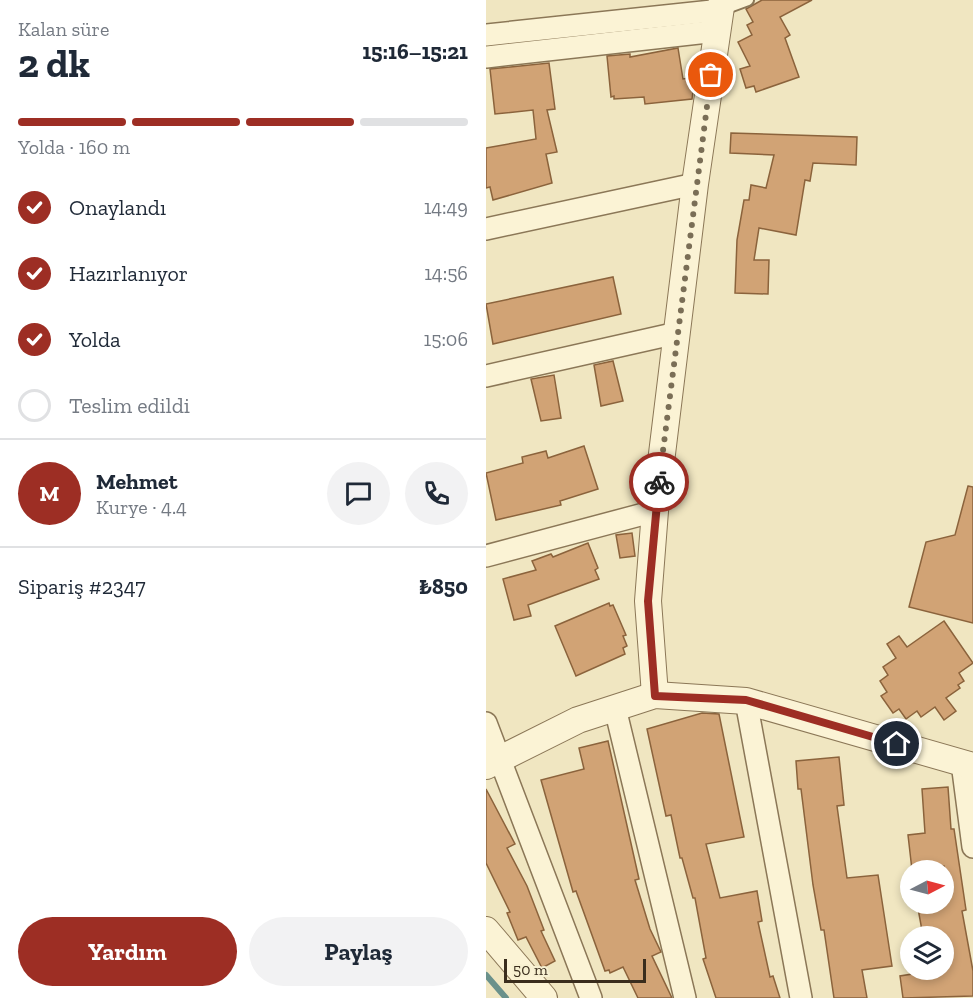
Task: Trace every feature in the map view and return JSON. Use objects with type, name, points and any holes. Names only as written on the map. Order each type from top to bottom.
[{"type":"street","points":[[486,35],[720,14]]},
{"type":"street","points":[[486,57],[720,14]]},
{"type":"street","points":[[655,696],[648,601],[656,511],[695,184],[720,14]]},
{"type":"street","points":[[486,229],[695,184]]},
{"type":"street","points":[[486,376],[677,333]]},
{"type":"street","points":[[486,556],[656,511]]},
{"type":"street","points":[[493,762],[578,720],[655,696],[746,700],[968,765],[973,847]]},
{"type":"street","points":[[746,700],[801,998]]},
{"type":"street","points":[[615,708],[685,998]]},
{"type":"street","points":[[486,723],[493,762],[591,998]]},
{"type":"street","points":[[486,930],[544,998]]},
{"type":"lane","points":[[720,14],[748,0]]},
{"type":"building","points":[[762,0],[812,0],[780,17],[790,35],[785,38],[799,77],[756,92],[754,86],[746,88],[740,69],[750,66],[738,42],[752,35],[747,25],[753,22],[746,9]]},
{"type":"building","points":[[678,48],[683,79],[695,77],[692,99],[645,104],[644,97],[614,99],[614,96],[611,97],[607,56],[630,54],[630,57]]},
{"type":"building","points":[[549,63],[555,109],[547,110],[557,152],[546,154],[552,183],[493,200],[490,187],[486,188],[486,148],[536,139],[533,110],[495,114],[490,69]]},
{"type":"building","points":[[731,133],[857,137],[856,165],[813,163],[810,181],[805,180],[796,235],[759,228],[754,260],[769,260],[768,294],[735,293],[737,240],[744,200],[749,200],[751,185],[766,188],[774,155],[730,153]]},
{"type":"building","points":[[613,277],[621,314],[493,344],[486,304]]},
{"type":"building","points":[[613,361],[623,401],[601,406],[594,365]]},
{"type":"building","points":[[554,375],[561,418],[541,421],[531,379]]},
{"type":"building","points":[[584,446],[598,489],[560,501],[561,505],[496,520],[486,473],[523,463],[522,457],[546,451],[548,458]]},
{"type":"building","points":[[968,486],[973,487],[973,623],[909,607],[926,542],[955,535]]},
{"type":"building","points":[[632,533],[635,556],[620,558],[616,535]]},
{"type":"building","points":[[588,543],[598,568],[595,570],[599,579],[528,605],[531,616],[514,620],[503,579],[536,570],[532,561],[551,554],[553,557]]},
{"type":"building","points":[[609,603],[610,606],[613,605],[626,635],[623,636],[627,646],[623,648],[625,654],[576,676],[555,626]]},
{"type":"building","points":[[944,621],[973,663],[959,673],[964,681],[958,685],[960,688],[946,698],[956,711],[944,720],[935,707],[921,717],[917,711],[906,719],[899,709],[893,713],[881,696],[887,692],[880,681],[888,675],[883,667],[896,658],[887,644],[899,636],[907,647]]},
{"type":"building","points":[[702,713],[719,714],[744,837],[706,844],[720,898],[757,891],[762,921],[758,922],[770,977],[773,976],[780,998],[716,998],[703,959],[706,958],[695,898],[693,898],[682,858],[680,858],[671,815],[666,816],[647,729]]},
{"type":"building","points":[[608,741],[639,879],[635,880],[650,929],[661,952],[652,956],[672,998],[638,998],[623,967],[610,973],[609,970],[605,971],[576,891],[573,892],[541,780],[584,769],[579,748]]},
{"type":"building","points":[[839,757],[844,805],[837,806],[847,878],[878,875],[892,966],[862,970],[867,998],[834,998],[824,930],[821,930],[813,885],[801,789],[798,789],[796,761]]},
{"type":"building","points":[[948,787],[951,829],[954,829],[966,910],[962,911],[973,971],[973,996],[903,998],[901,980],[954,980],[954,926],[921,926],[919,914],[954,914],[954,860],[911,860],[908,835],[925,833],[922,789]]},
{"type":"building","points":[[486,789],[515,844],[507,848],[527,886],[544,930],[541,931],[555,961],[542,968],[526,937],[518,940],[507,913],[510,912],[486,863]]},
{"type":"waterway","points":[[486,975],[506,998]]},
{"type":"way so far","points":[[659,482],[695,184],[711,75]]},
{"type":"route","points":[[659,482],[648,601],[655,696],[746,700],[897,744]]}]
